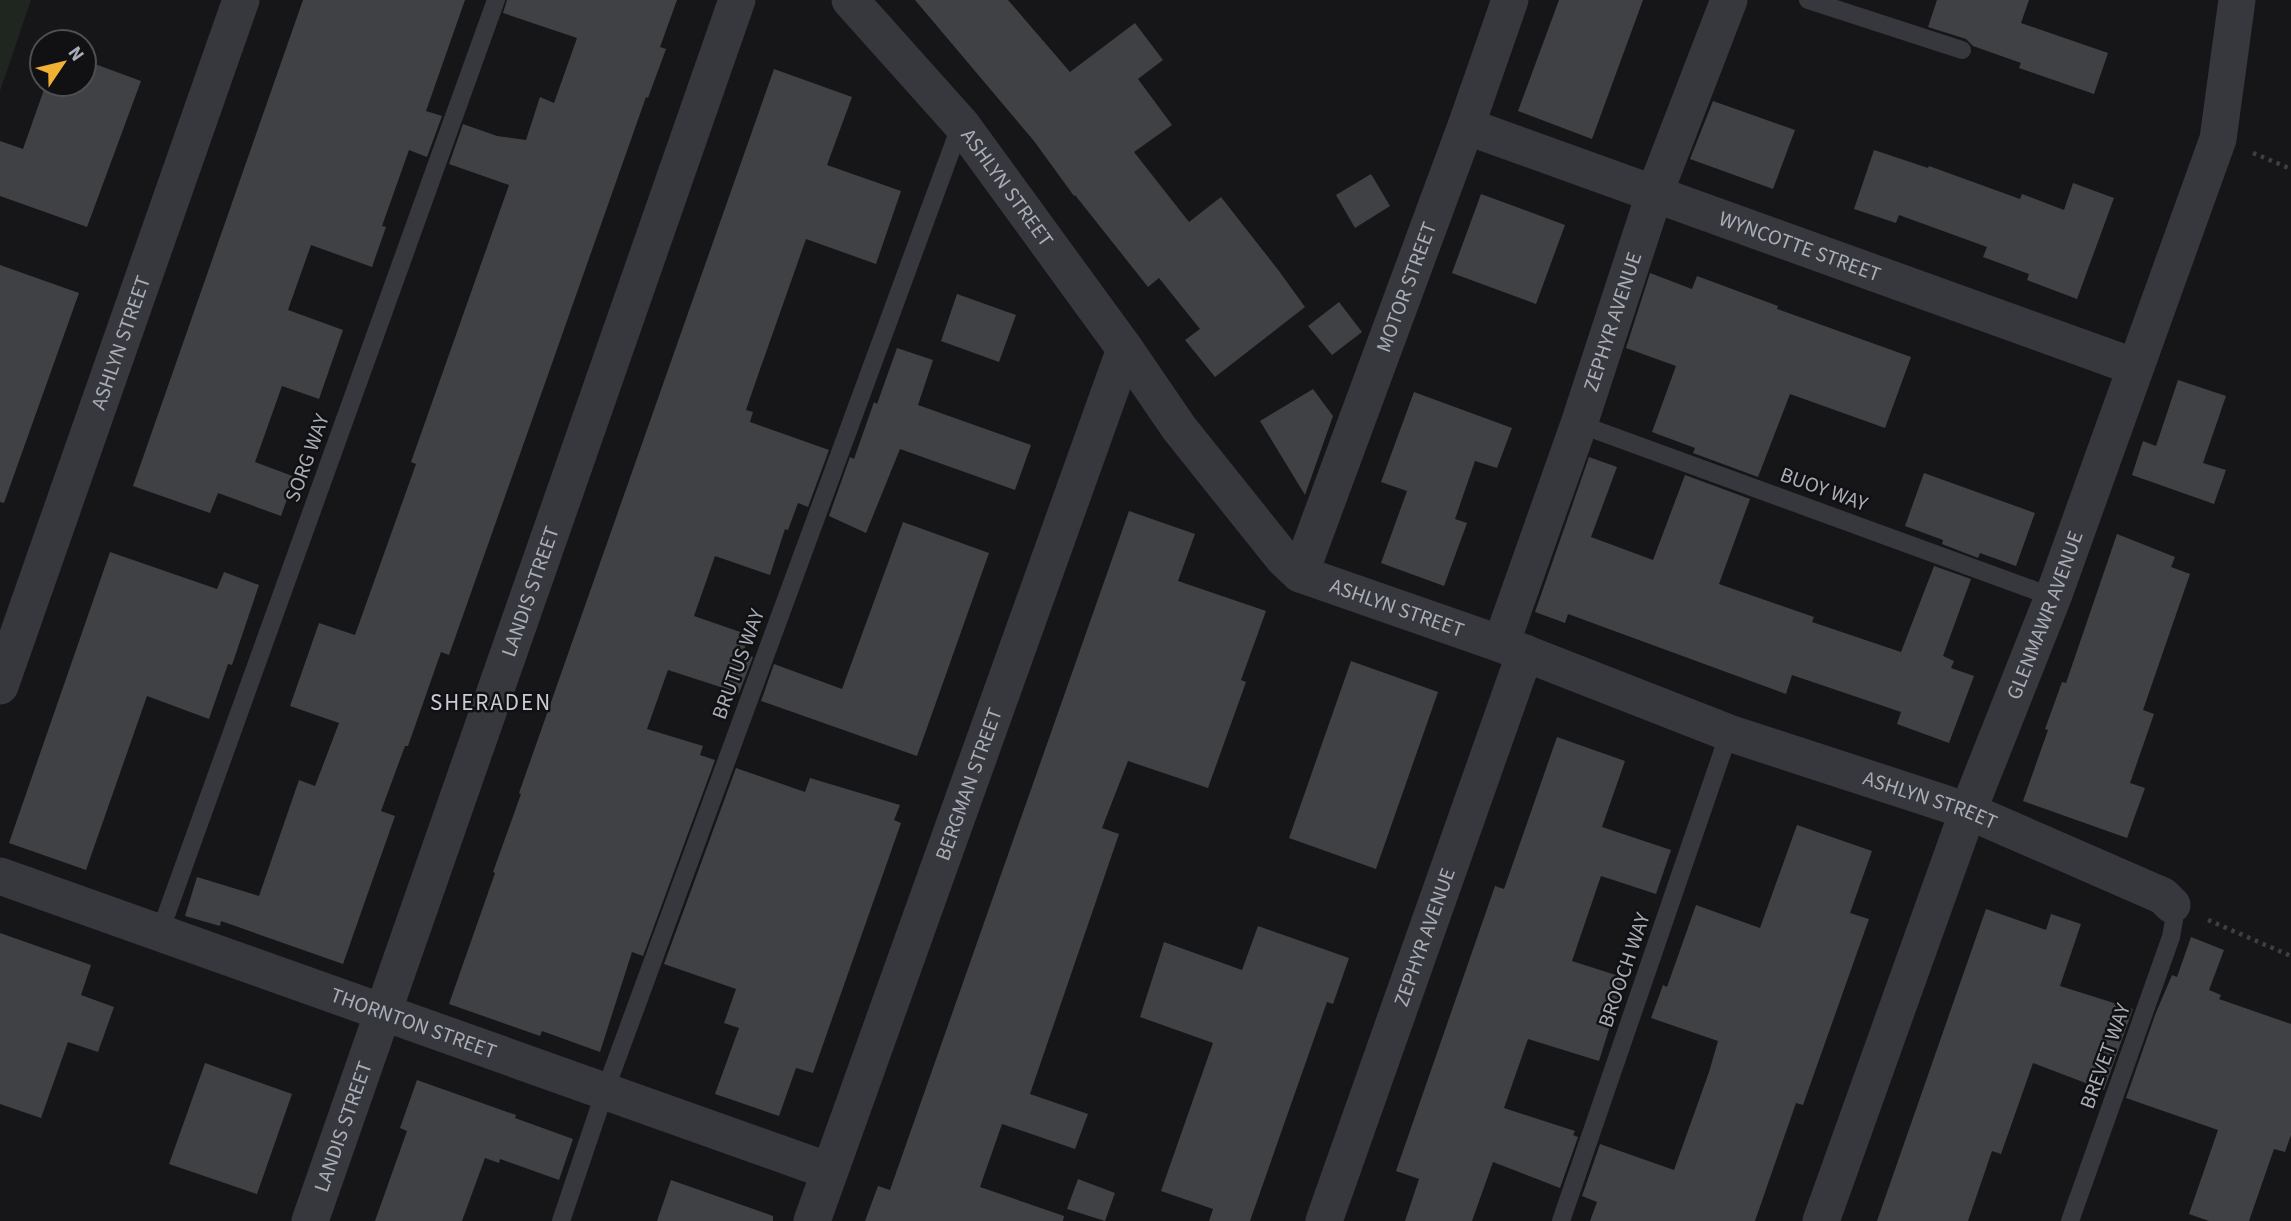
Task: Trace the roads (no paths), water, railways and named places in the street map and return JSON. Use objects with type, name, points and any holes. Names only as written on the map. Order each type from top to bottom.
[{"type":"street","name":"ASHLYN STREET","points":[[0,686],[242,0]]},
{"type":"street","name":"LANDIS STREET","points":[[310,1221],[737,0]]},
{"type":"street","name":"ASHLYN STREET","points":[[850,0],[961,124],[1125,349],[1179,428],[1283,558],[1300,574],[1513,648],[1729,733],[1968,811],[2163,896],[2172,905]]},
{"type":"street","name":"MOTOR STREET","points":[[1300,574],[1510,0]]},
{"type":"street","name":"ZEPHYR AVENUE","points":[[1324,1221],[1513,648],[1579,424],[1655,192],[1729,0]]},
{"type":"street","name":"GLENMAWR AVENUE","points":[[1821,1221],[1968,811],[2053,597],[2218,139],[2237,0]]},
{"type":"street","name":"WYNCOTTE STREET","points":[[1466,126],[2135,367]]},
{"type":"street","name":"BERGMAN STREET","points":[[812,1221],[1125,349]]},
{"type":"street","name":"THORNTON STREET","points":[[0,876],[829,1171]]},
{"type":"lane","name":"SORG WAY","points":[[160,932],[496,0]]},
{"type":"lane","points":[[1808,0],[1962,50]]},
{"type":"lane","name":"BRUTUS WAY","points":[[561,1221],[605,1091],[961,124]]},
{"type":"lane","name":"BUOY WAY","points":[[1579,424],[2053,597]]},
{"type":"lane","name":"BROOCH WAY","points":[[1561,1221],[1729,733]]},
{"type":"lane","name":"BREVET WAY","points":[[2070,1221],[2171,937],[2174,920],[2172,905]]},
{"type":"district","name":"SHERADEN","points":[[491,702]]}]
